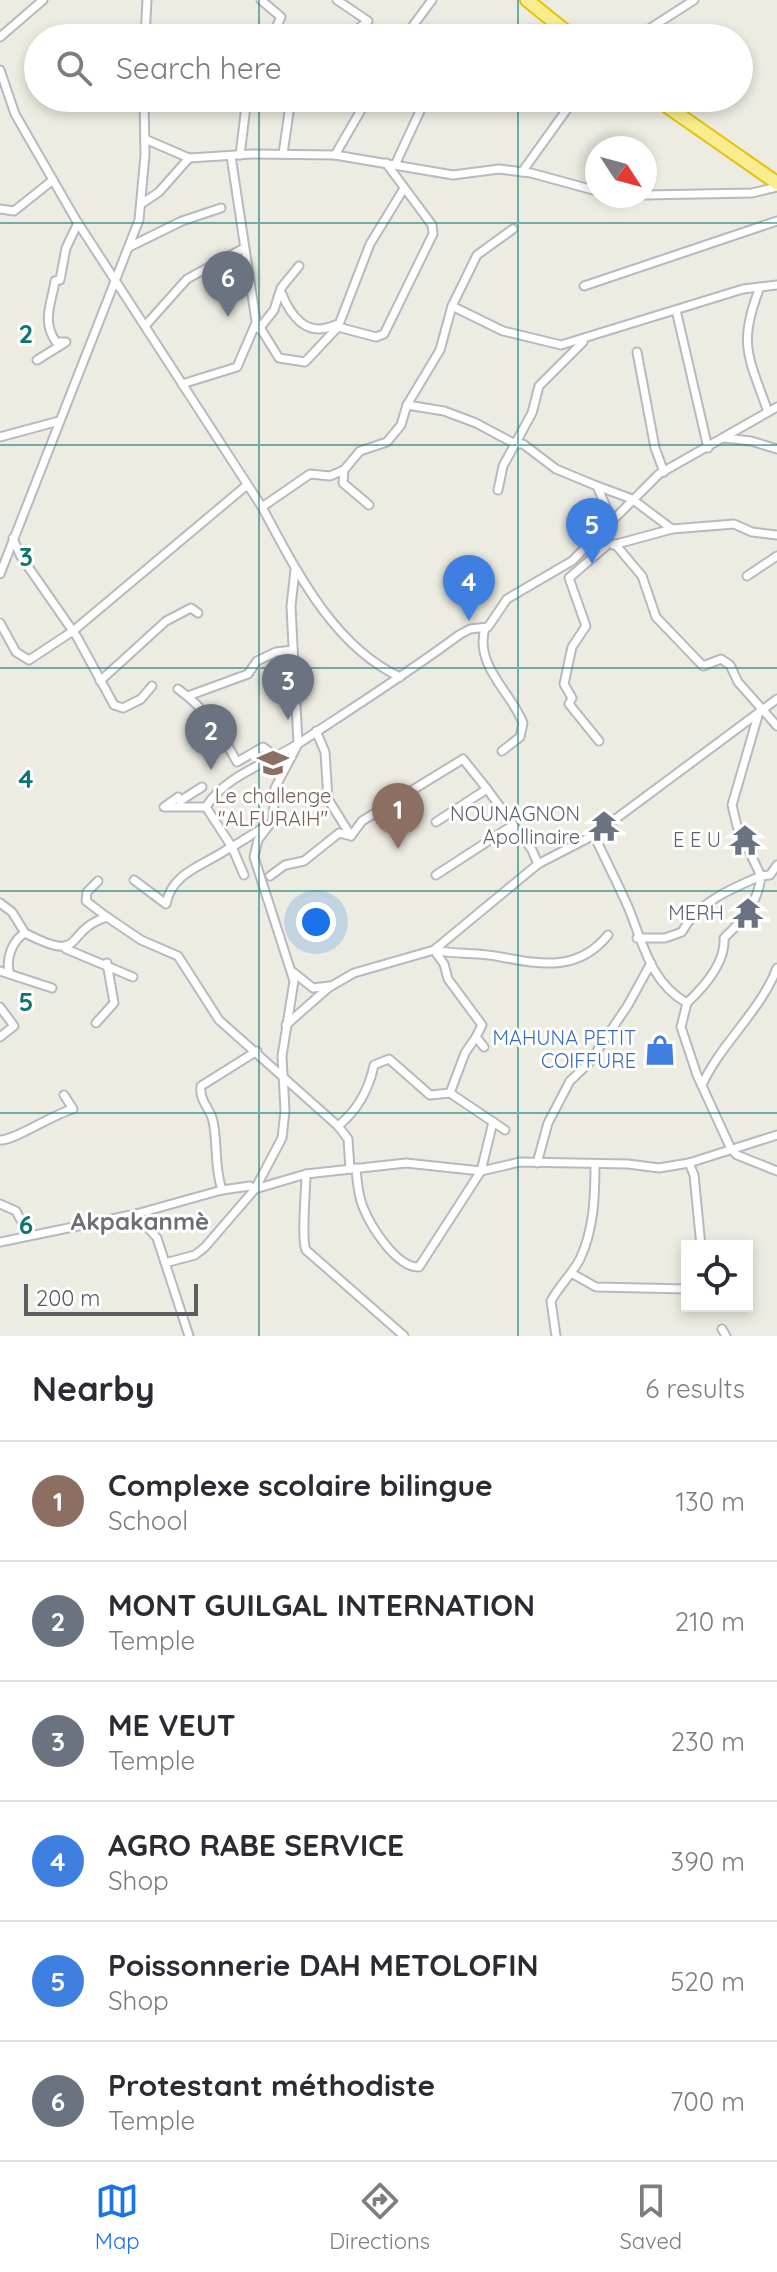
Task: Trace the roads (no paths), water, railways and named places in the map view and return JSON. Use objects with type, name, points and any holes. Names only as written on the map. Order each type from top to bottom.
[{"type":"highway","points":[[527,0],[557,24]]},
{"type":"highway","points":[[675,112],[777,185]]},
{"type":"street","points":[[0,37],[43,0]]},
{"type":"street","points":[[146,24],[147,0]]},
{"type":"street","points":[[261,0],[281,17],[278,24]]},
{"type":"street","points":[[337,0],[368,21],[364,24]]},
{"type":"street","points":[[414,24],[432,0]]},
{"type":"street","points":[[657,24],[694,0]]},
{"type":"street","points":[[0,70],[15,114],[78,223],[262,507],[295,570],[355,647],[381,668],[400,677]]},
{"type":"street","points":[[0,574],[129,247],[141,204],[144,112]]},
{"type":"street","points":[[244,112],[236,156],[244,248],[258,325],[279,358],[303,363],[338,325],[370,244],[403,190]]},
{"type":"street","points":[[283,154],[289,112]]},
{"type":"street","points":[[335,155],[360,112]]},
{"type":"street","points":[[395,165],[420,112]]},
{"type":"street","points":[[522,172],[565,112]]},
{"type":"street","points":[[145,139],[189,158],[335,155],[453,175],[499,169],[522,172],[585,188]]},
{"type":"street","points":[[141,204],[159,192],[189,158]]},
{"type":"street","points":[[281,292],[295,316],[310,329],[320,330],[338,325],[376,337],[384,334],[434,230],[386,163]]},
{"type":"street","points":[[0,211],[14,211],[53,180]]},
{"type":"street","points":[[657,195],[752,193],[777,185]]},
{"type":"street","points":[[129,247],[182,221],[221,208]]},
{"type":"street","points":[[584,286],[777,221]]},
{"type":"street","points":[[37,360],[66,342],[56,342],[52,336],[47,305],[55,281],[60,280],[66,248],[78,223]]},
{"type":"street","points":[[330,476],[344,470],[360,451],[392,438],[444,341],[452,306],[477,255],[513,229]]},
{"type":"street","points":[[145,326],[187,279],[244,248]]},
{"type":"street","points":[[182,384],[237,367],[258,325],[274,310],[281,288],[299,266]]},
{"type":"street","points":[[452,306],[503,331],[561,345],[676,310],[777,285]]},
{"type":"street","points":[[760,287],[749,315],[746,343],[768,412]]},
{"type":"street","points":[[676,310],[708,448]]},
{"type":"street","points":[[498,490],[503,466],[519,442],[539,386],[585,340]]},
{"type":"street","points":[[561,345],[563,360]]},
{"type":"street","points":[[637,352],[655,448],[664,472]]},
{"type":"street","points":[[407,405],[444,411],[519,442],[556,469],[632,499],[672,529]]},
{"type":"street","points":[[502,751],[520,737],[523,723],[489,667],[482,638],[485,628],[507,599],[563,568],[632,499],[664,472],[777,407]]},
{"type":"street","points":[[0,437],[59,421]]},
{"type":"street","points":[[724,438],[751,441],[777,449]]},
{"type":"street","points":[[343,483],[344,470]]},
{"type":"street","points":[[262,507],[310,474],[330,476],[369,505]]},
{"type":"street","points":[[0,623],[16,652],[29,660],[73,631],[247,485]]},
{"type":"street","points":[[597,486],[604,497],[606,546]]},
{"type":"street","points":[[599,741],[569,704],[572,698],[564,684],[572,647],[586,626],[569,578],[606,546],[672,529],[734,524],[752,532],[777,535]]},
{"type":"street","points":[[13,538],[20,555],[73,631],[118,708],[141,699],[152,686]]},
{"type":"street","points":[[615,544],[642,576],[656,617],[680,645],[703,666],[721,659],[730,665],[738,682],[777,726]]},
{"type":"street","points":[[747,576],[777,556]]},
{"type":"street","points":[[165,1263],[195,1255],[205,1247],[255,1189],[282,1138],[286,1025],[293,972],[254,857],[258,840],[275,813],[272,800],[275,788],[298,744],[293,650],[295,570]]},
{"type":"street","points":[[100,681],[166,621],[191,608],[198,613]]},
{"type":"street","points":[[202,787],[164,807],[206,807],[231,782],[298,744],[459,635],[474,628],[485,628]]},
{"type":"street","points":[[188,696],[248,674],[257,661],[276,652],[293,650]]},
{"type":"street","points":[[178,689],[222,731],[237,762],[263,747],[274,755]]},
{"type":"street","points":[[434,950],[538,864],[594,835],[777,699]]},
{"type":"street","points":[[761,710],[732,805],[737,826],[761,876],[759,893],[751,908],[724,938],[725,948],[706,983],[687,1003],[681,1027],[702,1085],[731,1149],[737,1155],[777,1171]]},
{"type":"street","points":[[316,731],[325,752],[328,799],[351,836]]},
{"type":"street","points":[[351,836],[362,821],[463,759],[532,850],[538,864]]},
{"type":"street","points":[[436,822],[487,789]]},
{"type":"street","points":[[206,807],[244,875]]},
{"type":"street","points":[[436,875],[513,825]]},
{"type":"street","points":[[134,880],[166,904],[169,893],[184,874],[205,860],[232,849],[266,826]]},
{"type":"street","points":[[270,876],[285,865],[304,861],[339,833],[351,836]]},
{"type":"street","points":[[594,835],[628,908],[637,938],[664,987],[687,1003]]},
{"type":"street","points":[[637,938],[665,938],[682,932],[689,918],[706,904],[761,876],[770,875],[777,865]]},
{"type":"street","points":[[98,881],[87,892],[86,901],[141,940],[178,956],[208,1007],[338,1126],[348,1139],[363,1207],[398,1258],[415,1268],[422,1264],[481,1171],[493,1122]]},
{"type":"street","points":[[0,903],[12,912],[25,933],[107,963],[133,977]]},
{"type":"street","points":[[64,948],[72,947],[91,924],[107,917]]},
{"type":"street","points":[[25,933],[15,942],[4,971],[52,988]]},
{"type":"street","points":[[286,1025],[338,983],[375,965],[434,950],[501,956],[519,962],[560,963],[595,952],[608,935]]},
{"type":"street","points":[[434,950],[444,964],[448,979],[482,1025],[465,1053],[450,1093]]},
{"type":"street","points":[[96,1023],[115,1000],[107,963]]},
{"type":"street","points":[[537,1163],[548,1123],[570,1081],[589,1063],[628,1005],[651,963]]},
{"type":"street","points":[[702,1085],[713,1062],[756,1005],[777,968]]},
{"type":"street","points":[[293,972],[313,988],[338,983]]},
{"type":"street","points":[[0,1007],[14,1026],[0,1037]]},
{"type":"street","points":[[476,1037],[484,1047]]},
{"type":"street","points":[[222,1190],[215,1169],[213,1118],[200,1094],[201,1086],[257,1051]]},
{"type":"street","points":[[338,1126],[351,1116],[369,1090],[374,1065],[389,1059],[430,1095],[450,1093],[505,1130]]},
{"type":"street","points":[[0,1140],[10,1139],[40,1121],[73,1109],[64,1095]]},
{"type":"street","points":[[0,1242],[136,1214],[222,1190],[250,1186],[255,1189],[306,1174],[406,1163],[481,1171],[520,1162],[659,1168],[689,1163],[777,1135]]},
{"type":"street","points":[[689,1163],[694,1175],[700,1240]]},
{"type":"street","points":[[556,1336],[551,1301],[571,1273],[589,1232],[595,1197],[595,1164]]},
{"type":"street","points":[[306,1174],[307,1214],[303,1243],[306,1250],[404,1336]]},
{"type":"street","points":[[0,1204],[16,1211],[28,1234]]},
{"type":"street","points":[[136,1214],[157,1238],[189,1336]]},
{"type":"street","points":[[571,1273],[596,1287],[681,1289]]},
{"type":"place","name":"Protestant méthodiste","points":[[228,317]]},
{"type":"place","name":"Poissonnerie DAH METOLOFIN","points":[[592,564]]},
{"type":"place","name":"AGRO RABE SERVICE","points":[[469,621]]},
{"type":"place","name":"ME VEUT","points":[[288,720]]},
{"type":"place","name":"Le challenge \"ALFURAIH\"","points":[[273,763]]},
{"type":"place","name":"MONT GUILGAL INTERNATION","points":[[211,770]]},
{"type":"place","name":"NOUNAGNON Apollinaire","points":[[604,826]]},
{"type":"place","name":"E E U","points":[[745,840]]},
{"type":"place","name":"Complexe scolaire bilingue","points":[[398,849]]},
{"type":"place","name":"MERH","points":[[748,913]]},
{"type":"place","name":"MAHUNA PETIT COIFFURE","points":[[660,1050]]},
{"type":"district","name":"Akpakanmè","points":[[140,1222]]}]
